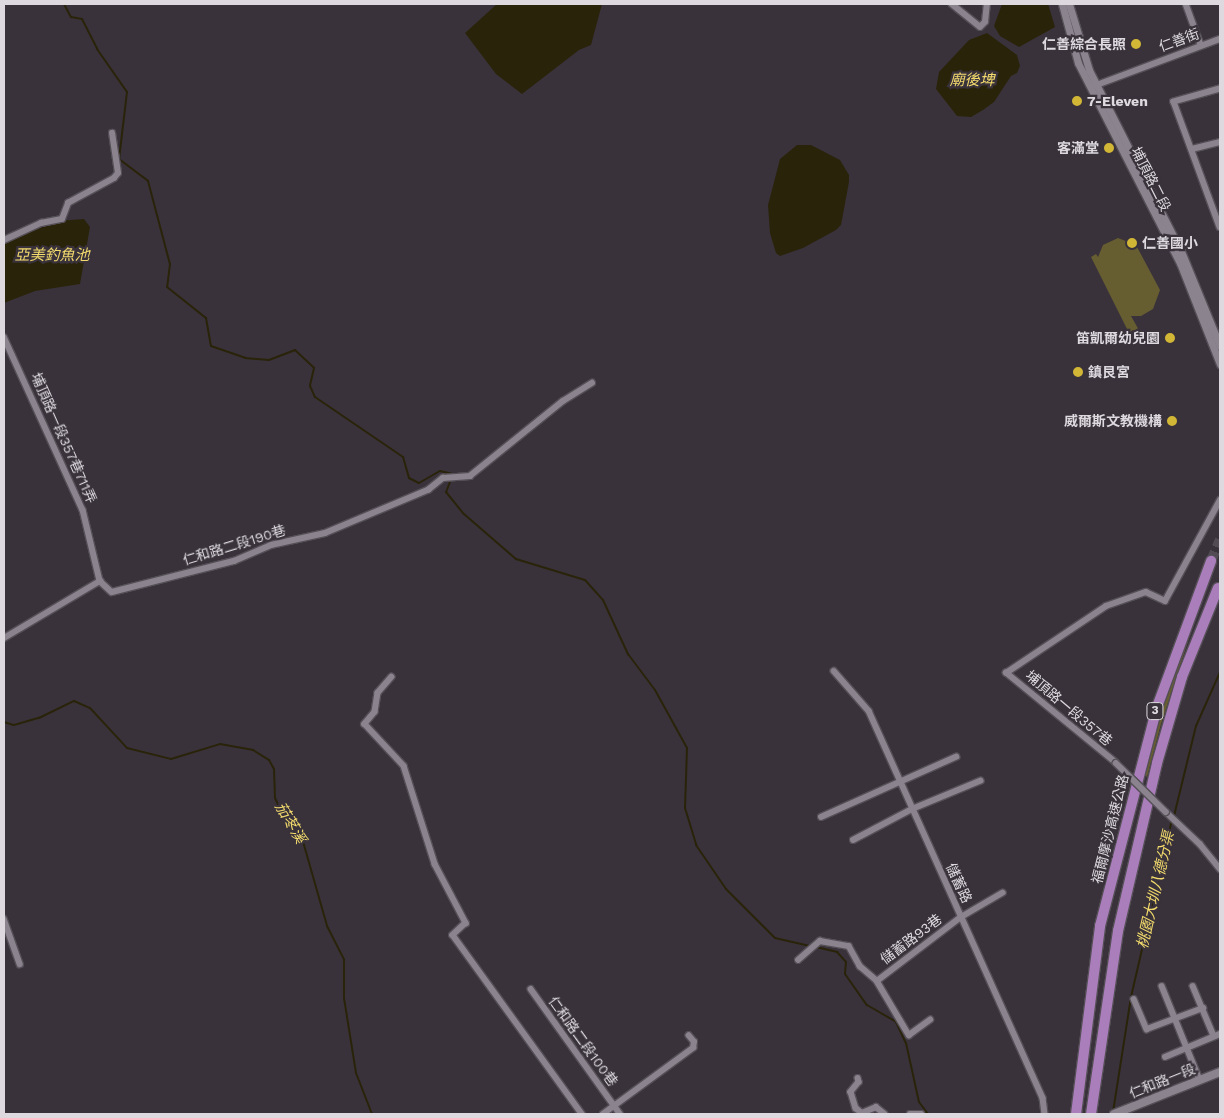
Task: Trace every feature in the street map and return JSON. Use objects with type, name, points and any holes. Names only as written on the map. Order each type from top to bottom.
[{"type":"highway","name":"福爾摩沙高速公路","points":[[1076,1114],[1100,926],[1142,757],[1211,561]]},
{"type":"highway","name":"3","points":[[1091,1114],[1115,949],[1131,872],[1170,713],[1205,615],[1218,588]]},
{"type":"highway","points":[[1192,612],[1205,615]]},
{"type":"main road","name":"仁和路一段","points":[[1117,1114],[1220,1072]]},
{"type":"street","points":[[952,4],[980,27],[985,22],[987,4]]},
{"type":"street","name":"埔頂路二段","points":[[1062,4],[1078,63],[1094,86],[1181,251],[1220,346]]},
{"type":"street","name":"埔頂路二段","points":[[1069,4],[1082,53],[1094,86],[1180,263],[1220,364]]},
{"type":"street","points":[[1186,4],[1201,45]]},
{"type":"street","name":"仁善街","points":[[1094,86],[1220,39]]},
{"type":"street","points":[[1220,89],[1174,102],[1220,228]]},
{"type":"street","points":[[4,240],[41,223],[62,219],[68,203],[114,178],[118,173],[112,133]]},
{"type":"street","points":[[1192,149],[1220,142]]},
{"type":"street","name":"埔頂路一段357巷711弄","points":[[4,337],[83,510],[100,581]]},
{"type":"street","name":"仁和路二段190巷","points":[[100,581],[112,592],[234,561],[271,545],[325,533],[428,490],[438,480],[470,476],[487,465],[563,401],[592,383]]},
{"type":"street","name":"埔頂路一段357巷","points":[[1220,500],[1165,601],[1146,592],[1106,606],[1006,673],[1116,763],[1220,868]]},
{"type":"street","points":[[4,638],[100,581]]},
{"type":"street","name":"儲蓄路","points":[[834,671],[869,710],[1043,1098],[1045,1114]]},
{"type":"street","points":[[392,677],[378,693],[375,712],[365,724],[404,766],[435,864],[466,923],[453,935],[582,1114]]},
{"type":"street","points":[[821,817],[956,757]]},
{"type":"street","points":[[853,840],[912,809],[980,780]]},
{"type":"street","name":"儲蓄路93巷","points":[[877,982],[961,917],[1002,893]]},
{"type":"street","points":[[4,919],[20,964]]},
{"type":"street","points":[[798,960],[820,941],[839,943],[852,949],[860,966],[877,982],[909,1035],[930,1020]]},
{"type":"street","points":[[1162,986],[1200,1080]]},
{"type":"street","points":[[1166,1057],[1217,1035],[1193,986]]},
{"type":"street","name":"仁和路二段100巷","points":[[531,989],[620,1114]]},
{"type":"street","points":[[1134,999],[1147,1029],[1203,1008]]},
{"type":"street","name":"仁和路二段100巷","points":[[602,1114],[693,1048],[694,1042],[689,1036]]},
{"type":"street","points":[[858,1078],[859,1082],[851,1092],[856,1108],[862,1113],[876,1107],[885,1114]]},
{"type":"street","points":[[910,1114],[921,1114]]},
{"type":"shaded area","points":[[1118,238],[1136,245],[1160,290],[1153,309],[1141,316],[1131,316],[1140,332],[1131,337],[1091,257],[1096,254],[1098,257],[1103,245]]},
{"type":"shaded area","points":[[1195,620],[1161,724],[1147,777],[1144,774],[1169,686]]},
{"type":"water","points":[[497,4],[602,4],[591,45],[579,50],[522,94],[496,74],[465,33]]},
{"type":"water","name":"廟後埤","points":[[1002,4],[1048,4],[1055,27],[1019,47],[1000,36],[994,26]]},
{"type":"water","name":"廟後埤","points":[[987,33],[1017,55],[1020,66],[1017,73],[1011,76],[994,102],[971,117],[957,116],[936,89],[939,72],[969,40]]},
{"type":"water","points":[[797,145],[811,145],[840,160],[849,175],[849,182],[841,225],[836,230],[803,248],[780,256],[776,253],[770,233],[768,205],[780,159]]},
{"type":"water","name":"亞美釣魚池","points":[[84,219],[90,227],[80,284],[35,291],[4,303],[4,243],[57,221]]},
{"type":"waterway","points":[[64,4],[71,17],[82,19],[97,49],[127,92],[119,159],[148,181],[170,264],[167,287],[206,318],[211,346],[245,358],[269,360],[295,350],[314,368],[310,386],[315,397],[403,457],[409,478],[419,483],[440,471],[453,474],[446,492],[464,514],[516,559],[585,580],[603,600],[628,654],[655,690],[687,748],[685,808],[696,845],[726,889],[775,938],[811,946]]},
{"type":"waterway","name":"桃園大圳八德分渠","points":[[1174,816],[1196,726],[1220,672]]},
{"type":"waterway","name":"茄苳溪","points":[[4,722],[14,725],[39,718],[74,701],[90,708],[127,748],[171,759],[220,744],[253,750],[269,760],[274,769],[275,798],[284,817],[304,845],[327,926],[344,960],[344,998],[356,1073],[372,1114]]},
{"type":"waterway","name":"桃園大圳八德分渠","points":[[1113,1112],[1131,997],[1172,820]]},
{"type":"waterway","points":[[816,947],[837,952],[846,962],[845,974],[867,1005],[896,1022],[906,1043],[919,1102],[928,1114]]},
{"type":"tunnel","points":[[1211,561],[1220,540]]},
{"type":"place","name":"仁善綜合長照","points":[[1136,44]]},
{"type":"place","name":"7-Eleven","points":[[1077,101]]},
{"type":"place","name":"客滿堂","points":[[1109,148]]},
{"type":"place","name":"仁善國小","points":[[1132,243]]},
{"type":"place","name":"笛凱爾幼兒園","points":[[1170,338]]},
{"type":"place","name":"鎮艮宮","points":[[1078,372]]},
{"type":"place","name":"威爾斯文教機構","points":[[1172,421]]}]
